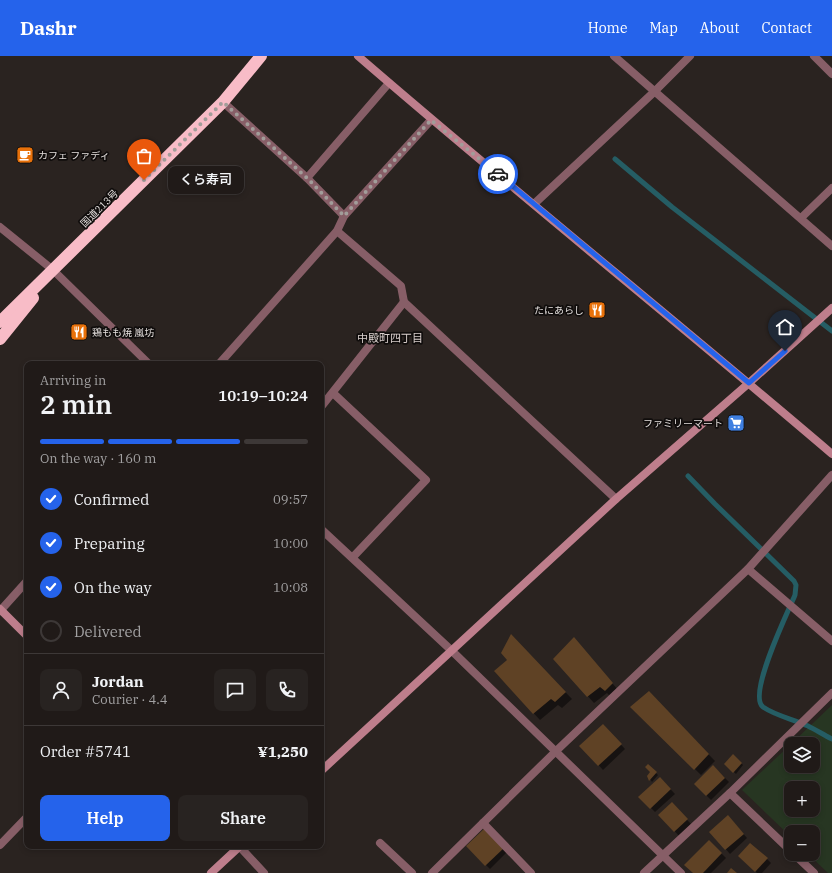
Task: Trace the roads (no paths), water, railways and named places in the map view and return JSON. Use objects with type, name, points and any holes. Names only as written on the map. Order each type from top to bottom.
[{"type":"highway","name":"国道213号","points":[[0,322],[223,102],[261,56]]},
{"type":"highway","points":[[0,339],[19,317],[54,270]]},
{"type":"street","points":[[358,56],[431,120],[749,383],[832,454]]},
{"type":"street","points":[[614,56],[832,246]]},
{"type":"street","points":[[534,204],[654,92],[690,56]]},
{"type":"street","points":[[814,56],[832,74]]},
{"type":"street","points":[[307,178],[389,83]]},
{"type":"street","points":[[223,102],[307,178],[344,216]]},
{"type":"street","points":[[222,361],[337,231],[344,216],[431,120]]},
{"type":"street","points":[[801,218],[832,188]]},
{"type":"street","points":[[0,227],[54,270],[146,361]]},
{"type":"street","points":[[337,231],[401,286],[404,302],[616,499]]},
{"type":"street","points":[[324,404],[404,302]]},
{"type":"street","points":[[324,768],[616,499],[749,383],[832,308]]},
{"type":"street","points":[[333,393],[426,480],[353,557]]},
{"type":"street","points":[[432,873],[555,752],[748,569],[832,475]]},
{"type":"street","points":[[324,532],[353,557],[451,650],[681,873]]},
{"type":"street","points":[[748,569],[832,641]]},
{"type":"street","points":[[24,583],[0,610],[24,633]]},
{"type":"street","points":[[644,873],[730,793],[832,693]]},
{"type":"street","points":[[730,793],[784,844]]},
{"type":"street","points":[[0,845],[24,820]]},
{"type":"street","points":[[482,823],[531,873]]},
{"type":"street","points":[[380,843],[412,873]]},
{"type":"street","points":[[211,873],[237,849]]},
{"type":"street","points":[[243,849],[264,873]]},
{"type":"street","points":[[801,861],[814,873]]},
{"type":"waterway","points":[[615,159],[672,207],[832,331]]},
{"type":"waterway","points":[[688,476],[794,581],[796,585],[795,595],[770,653],[764,671],[759,699],[763,707],[773,713],[808,726],[832,739]]},
{"type":"place","name":"カフェ ファディ","points":[[25,155]]},
{"type":"place","name":"くら寿司","points":[[144,180]]},
{"type":"place","name":"たにあらし","points":[[597,310]]},
{"type":"place","name":"鶏もも焼 嵐坊","points":[[79,332]]},
{"type":"place","name":"ファミリーマート","points":[[736,423]]},
{"type":"district","name":"中殿町四丁目","points":[[390,338]]}]
